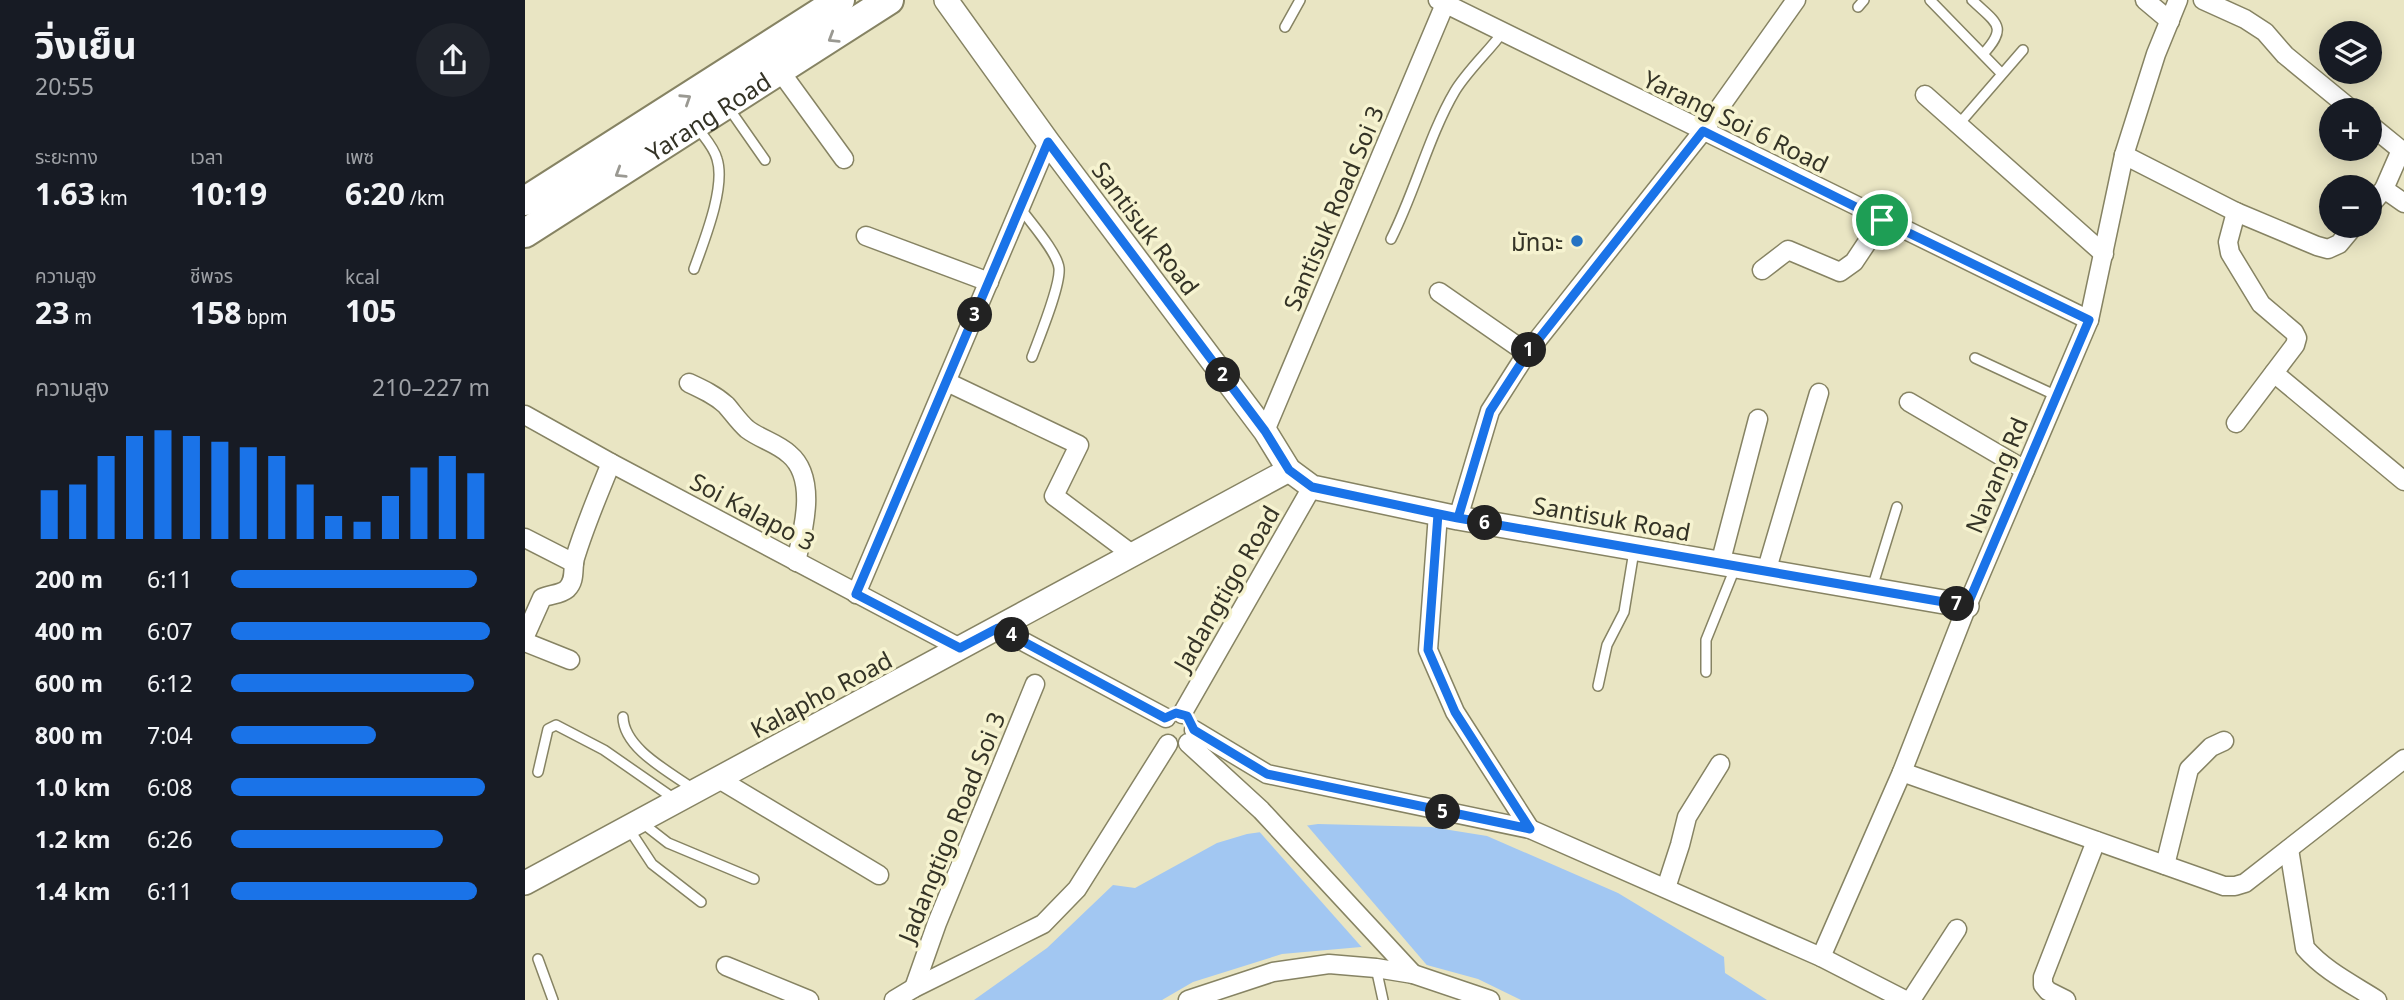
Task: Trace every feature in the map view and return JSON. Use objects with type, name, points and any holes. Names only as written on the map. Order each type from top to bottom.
[{"type":"main road","name":"Yarang Road","points":[[525,233],[579,183],[841,0]]},
{"type":"main road","name":"Yarang Road","points":[[525,201],[579,183],[696,125],[889,0]]},
{"type":"street","name":"Santisuk Road","points":[[946,0],[1048,142],[1265,431],[1289,470],[1312,487],[1448,516],[1967,606]]},
{"type":"street","points":[[1530,829],[1455,712],[1428,650],[1448,516],[1490,411],[1527,354],[1703,131],[1796,0]]},
{"type":"street","points":[[2145,0],[2170,21]]},
{"type":"street","name":"Navang Rd","points":[[1821,957],[1902,772],[1967,606],[2089,320],[2124,155],[2156,54],[2178,0]]},
{"type":"street","points":[[2203,0],[2245,19],[2265,32],[2285,55],[2337,98]]},
{"type":"street","name":"Yarang Soi 6 Road","points":[[1442,2],[2089,320]]},
{"type":"street","name":"Santisuk Road Soi 3","points":[[1265,431],[1442,2]]},
{"type":"street","points":[[780,71],[844,159]]},
{"type":"street","points":[[1924,95],[2104,254]]},
{"type":"street","points":[[2382,133],[2403,148],[2382,191]]},
{"type":"street","points":[[856,594],[1048,142]]},
{"type":"street","points":[[2124,155],[2236,212],[2328,249],[2339,244],[2344,238]]},
{"type":"street","points":[[2384,189],[2404,203]]},
{"type":"street","points":[[2236,212],[2228,242],[2230,253],[2261,304],[2294,332],[2297,338],[2295,345],[2236,423]]},
{"type":"street","points":[[1762,270],[1788,250],[1840,272],[1854,262],[1882,220]]},
{"type":"street","points":[[866,236],[989,282]]},
{"type":"street","points":[[1439,292],[1527,354]]},
{"type":"street","points":[[2274,373],[2404,481]]},
{"type":"street","points":[[947,382],[1079,445],[1054,496],[1133,555]]},
{"type":"street","points":[[689,383],[712,394],[725,404],[742,425],[795,460],[803,476],[806,498],[804,525],[796,562]]},
{"type":"street","points":[[1766,572],[1819,393]]},
{"type":"street","points":[[1909,402],[2025,470]]},
{"type":"street","name":"Soi Kalapo 3","points":[[525,415],[960,648]]},
{"type":"street","points":[[1728,565],[1758,419]]},
{"type":"street","points":[[525,636],[542,598],[569,588],[574,578],[574,563],[586,523],[611,463]]},
{"type":"street","name":"Kalapho Road","points":[[525,883],[1289,470]]},
{"type":"street","name":"Jadangtigo Road","points":[[1174,716],[1312,487]]},
{"type":"street","points":[[525,538],[574,563]]},
{"type":"street","points":[[998,628],[1174,716],[1191,720],[1191,736],[1408,968]]},
{"type":"street","points":[[525,642],[570,660]]},
{"type":"street","name":"Jadangtigo Road Soi 3","points":[[914,988],[937,923],[1035,684]]},
{"type":"street","points":[[1174,716],[1162,723],[1162,734],[1168,744],[1178,747],[1191,736]]},
{"type":"street","points":[[1191,736],[1267,774],[1530,829],[1821,957],[1905,1000]]},
{"type":"street","points":[[2165,866],[2189,769],[2211,747],[2224,741]]},
{"type":"street","points":[[894,1000],[1043,924],[1077,888],[1168,744]]},
{"type":"street","points":[[1902,772],[2165,866],[2224,886],[2235,886],[2245,883],[2404,759]]},
{"type":"street","points":[[1666,888],[1687,817],[1720,764]]},
{"type":"street","points":[[1246,796],[1267,774]]},
{"type":"street","points":[[719,779],[879,875]]},
{"type":"street","points":[[2066,1000],[2048,991],[2043,985],[2043,977],[2096,841]]},
{"type":"street","points":[[2289,849],[2305,948],[2330,971],[2377,1000]]},
{"type":"street","points":[[1911,1000],[1957,929]]},
{"type":"street","points":[[1188,1000],[1226,994],[1273,972],[1329,964],[1408,968],[1490,1000]]},
{"type":"street","points":[[726,966],[809,1000]]},
{"type":"lane","points":[[1285,27],[1300,0]]},
{"type":"lane","points":[[1930,0],[2001,73]]},
{"type":"lane","points":[[1972,0],[1994,21],[1998,30],[1995,41],[1983,54]]},
{"type":"lane","points":[[1391,239],[1456,89],[1503,32]]},
{"type":"lane","points":[[1959,124],[2023,50]]},
{"type":"lane","points":[[727,105],[765,160]]},
{"type":"lane","points":[[694,270],[720,171],[717,156],[696,125]]},
{"type":"lane","points":[[1020,209],[1055,257],[1059,269],[1056,286],[1032,357]]},
{"type":"lane","points":[[1975,358],[2057,396]]},
{"type":"lane","points":[[1872,590],[1897,507]]},
{"type":"lane","points":[[1598,686],[1607,645],[1624,612],[1634,549]]},
{"type":"lane","points":[[1706,672],[1705,655],[1710,627],[1728,565]]},
{"type":"lane","points":[[623,717],[631,742],[687,796]]},
{"type":"lane","points":[[538,772],[548,729],[556,725],[687,796]]},
{"type":"lane","points":[[634,824],[668,843],[754,879]]},
{"type":"lane","points":[[634,824],[652,864],[701,902]]},
{"type":"lane","points":[[538,959],[553,1000]]},
{"type":"lane","points":[[1376,968],[1383,1000]]},
{"type":"water","points":[[1318,824],[1431,827],[1487,836],[1618,893],[1724,957],[1725,973],[1767,1000],[1521,1000],[1478,979],[1361,947],[1282,954],[1193,982],[1162,1000],[974,1000],[1047,948],[1113,885],[1135,888],[1217,843],[1247,834]]},
{"type":"pier","points":[[1305,823],[1431,970],[1366,952],[1257,829]]},
{"type":"place","name":"มัทฉะ","points":[[1577,241]]},
{"type":"route","points":[[1882,220],[1703,131],[1527,354],[1490,411],[1458,518],[1312,487],[1289,470],[1265,431],[1048,142],[856,594],[960,648],[998,628],[1165,718],[1176,713],[1187,716],[1194,730],[1267,774],[1530,829],[1455,712],[1428,650],[1438,514],[1458,518],[1634,549],[1967,606],[2089,320],[1882,220]]}]
